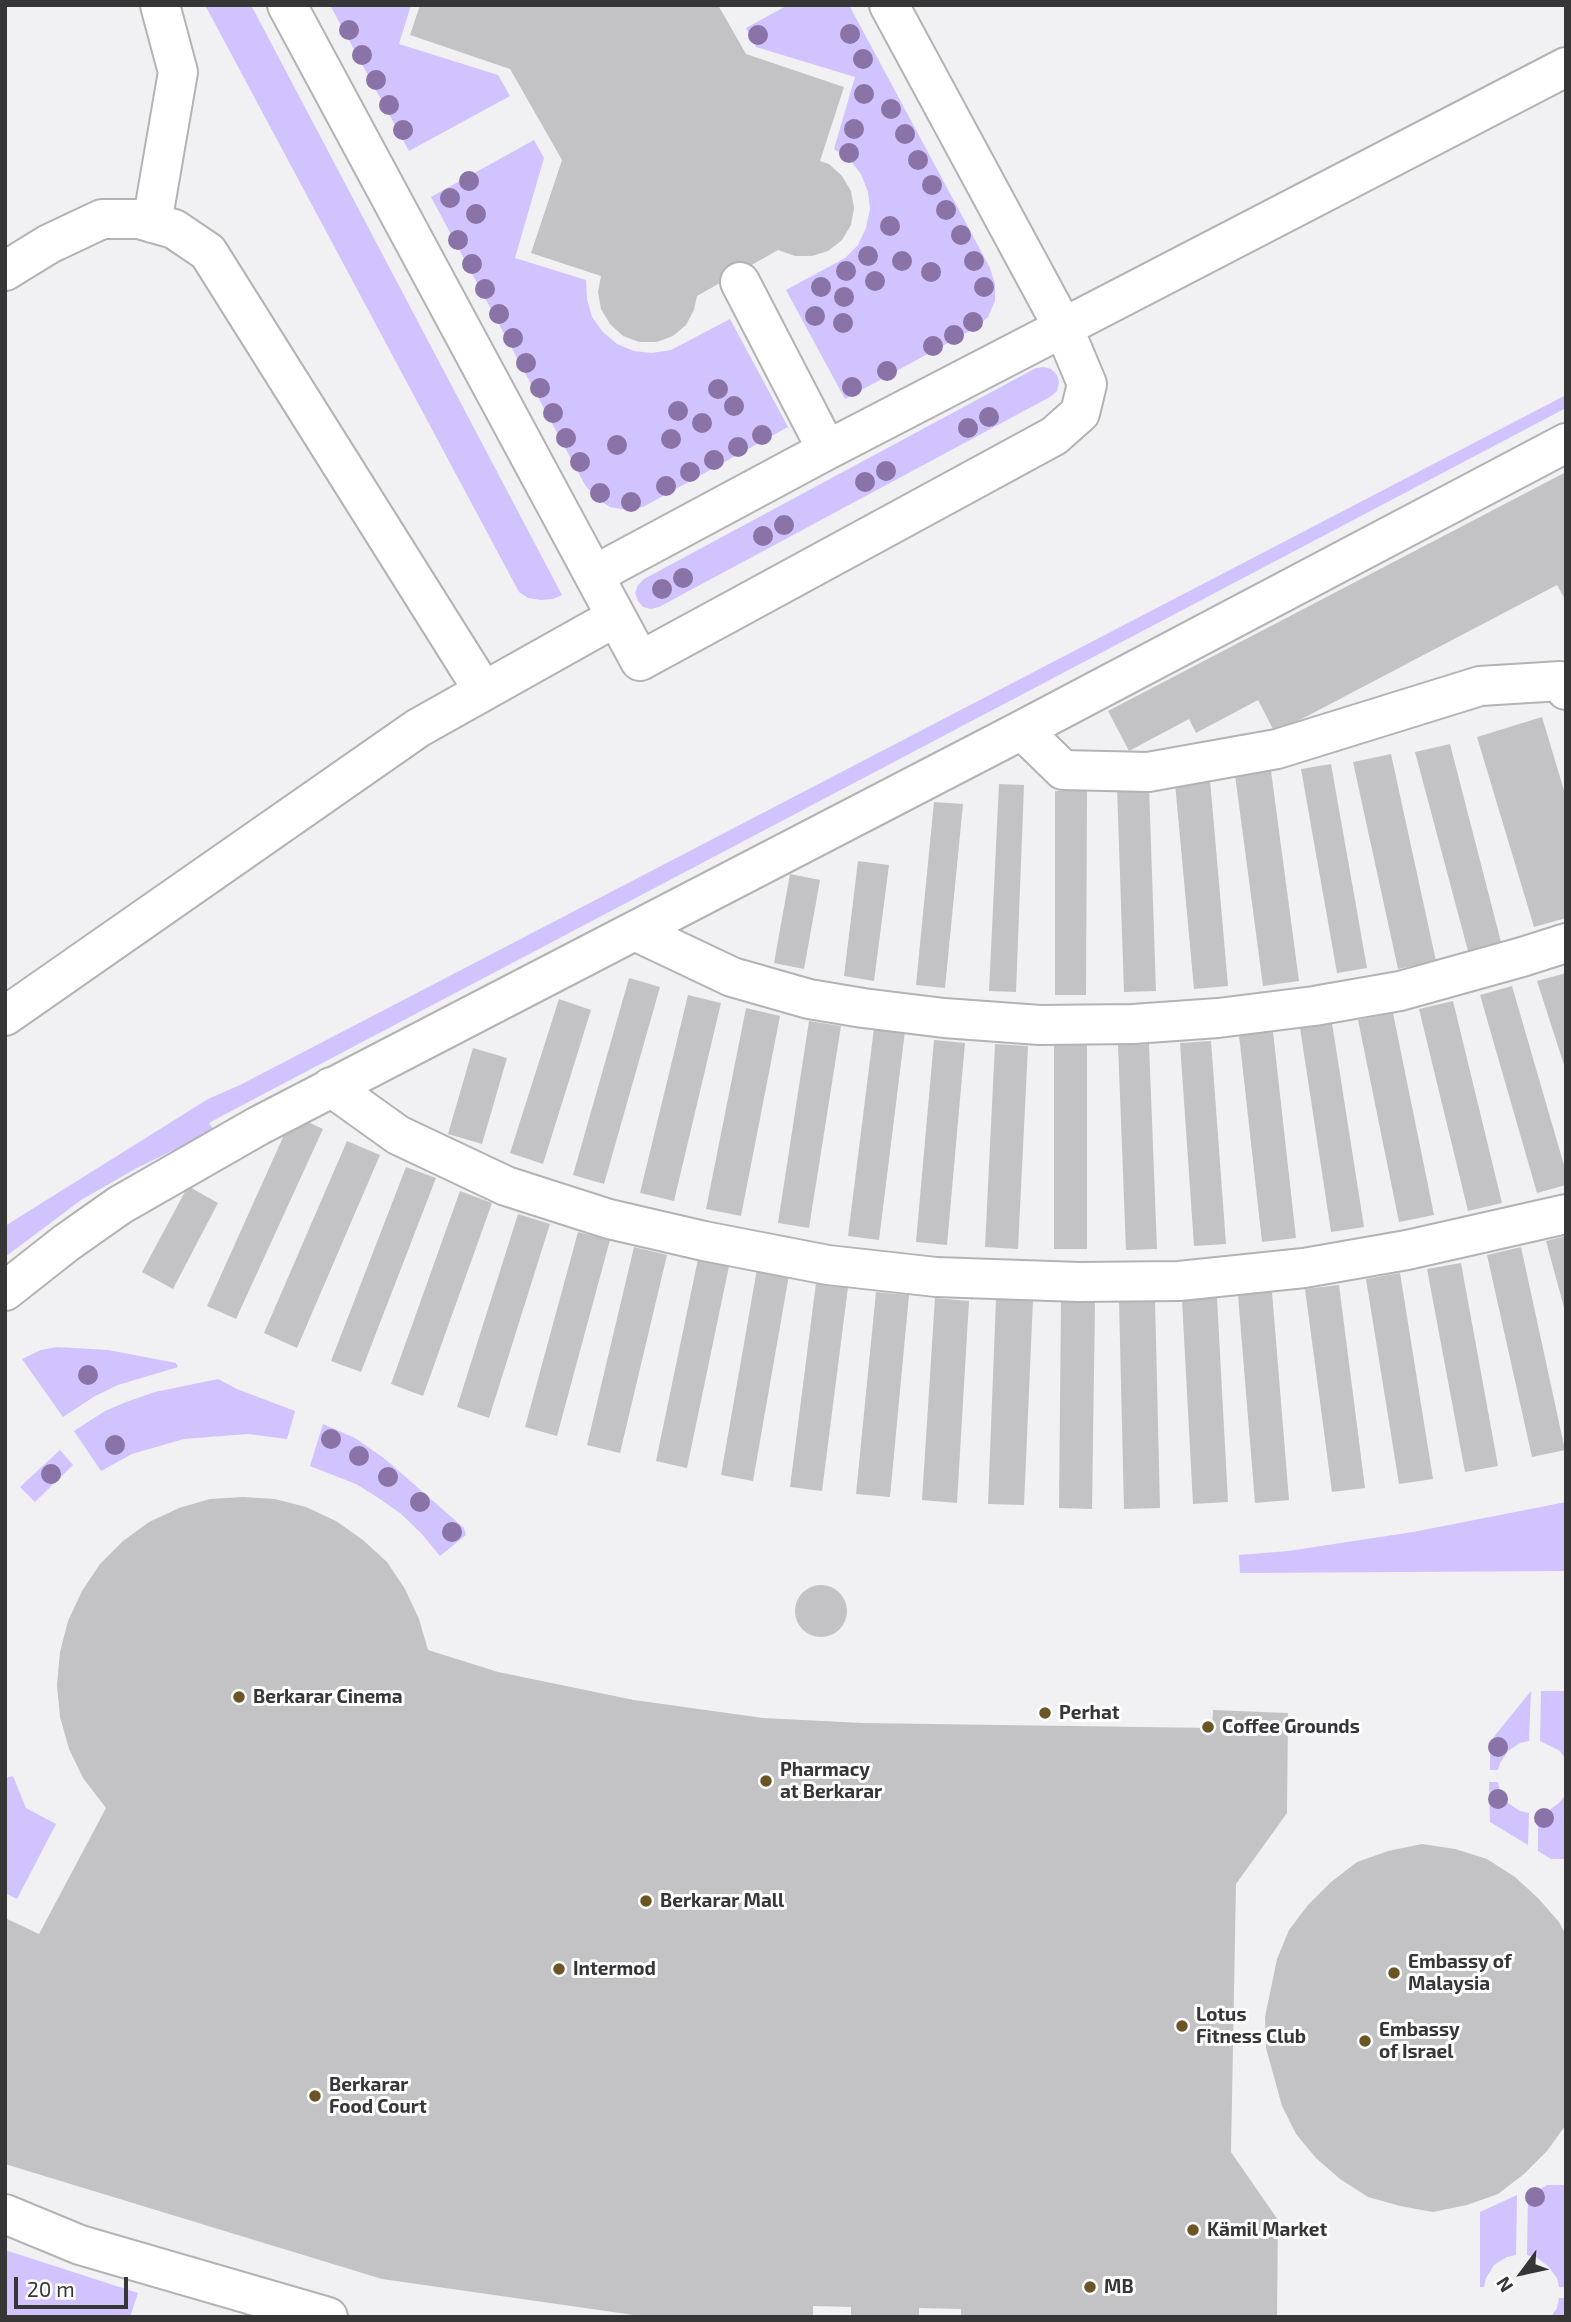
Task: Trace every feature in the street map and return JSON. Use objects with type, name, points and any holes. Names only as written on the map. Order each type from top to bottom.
[{"type":"lane","points":[[152,223],[178,72],[160,5]]},
{"type":"lane","points":[[287,5],[639,661],[1054,436],[1080,413],[1087,384],[1064,329],[890,5]]},
{"type":"lane","points":[[594,575],[827,450],[1566,67]]},
{"type":"lane","points":[[5,271],[49,244],[102,219],[139,219],[174,229],[208,252],[483,690]]},
{"type":"lane","points":[[740,282],[827,450]]},
{"type":"lane","points":[[5,1291],[120,1205],[258,1126],[1022,730],[1566,443]]},
{"type":"lane","points":[[5,1016],[418,728],[616,617]]},
{"type":"lane","points":[[1022,730],[1063,770],[1148,772],[1278,749],[1480,686],[1562,681],[1566,690]]},
{"type":"lane","points":[[635,931],[732,977],[809,999],[944,1018],[1040,1025],[1133,1024],[1218,1018],[1314,1006],[1400,991],[1566,943]]},
{"type":"lane","points":[[331,1087],[398,1135],[506,1186],[583,1211],[704,1241],[828,1265],[936,1277],[1179,1282],[1304,1268],[1407,1250],[1566,1214]]},
{"type":"lane","points":[[5,2214],[80,2245],[328,2317]]},
{"type":"shaded area","points":[[205,5],[251,5],[562,595],[541,600],[528,598],[519,592]]},
{"type":"shaded area","points":[[330,5],[411,5],[399,44],[498,75],[510,96],[409,151]]},
{"type":"shaded area","points":[[788,5],[849,5],[990,268],[995,284],[995,301],[988,317],[977,327],[845,399],[786,290],[845,258],[858,245],[866,228],[870,209],[868,192],[861,174],[849,159],[834,149],[855,77],[756,47],[746,28]]},
{"type":"shaded area","points":[[534,140],[544,158],[515,258],[586,280],[592,317],[603,332],[617,344],[634,351],[652,353],[671,350],[730,319],[788,427],[643,507],[627,510],[610,507],[596,498],[585,485],[431,197]]},
{"type":"shaded area","points":[[1044,367],[1057,375],[1059,383],[1057,391],[1050,397],[659,607],[643,607],[638,601],[635,593],[644,579],[1036,368]]},
{"type":"shaded area","points":[[1566,395],[1566,408],[209,1123],[214,1130],[135,1169],[81,1200],[5,1257],[5,1226],[208,1099],[240,1085]]},
{"type":"shaded area","points":[[57,1347],[108,1350],[176,1363],[178,1367],[118,1385],[63,1417],[22,1359],[41,1350]]},
{"type":"shaded area","points":[[218,1379],[295,1411],[287,1439],[248,1434],[184,1439],[132,1454],[101,1471],[74,1431],[105,1411],[126,1402],[155,1392]]},
{"type":"shaded area","points":[[323,1424],[355,1438],[385,1459],[464,1528],[466,1535],[440,1556],[400,1513],[377,1497],[356,1484],[310,1466]]},
{"type":"shaded area","points":[[60,1450],[73,1465],[35,1502],[20,1487]]},
{"type":"shaded area","points":[[1566,1502],[1566,1571],[1240,1573],[1239,1555],[1288,1551],[1413,1532]]},
{"type":"shaded area","points":[[1531,1691],[1529,1741],[1508,1751],[1498,1770],[1490,1770],[1490,1745]]},
{"type":"shaded area","points":[[1541,1691],[1566,1691],[1566,1760],[1560,1751],[1540,1741]]},
{"type":"shaded area","points":[[13,1776],[26,1808],[56,1824],[17,1899],[5,1893],[5,1778]]},
{"type":"shaded area","points":[[1489,1782],[1498,1782],[1508,1803],[1529,1813],[1528,1845],[1490,1822]]},
{"type":"shaded area","points":[[1566,1794],[1566,1859],[1551,1859],[1538,1851],[1538,1813],[1548,1811]]},
{"type":"shaded area","points":[[1547,2185],[1566,2185],[1566,2287],[1559,2287],[1557,2278],[1548,2266],[1536,2257],[1527,2255],[1528,2196]]},
{"type":"shaded area","points":[[1517,2195],[1516,2255],[1494,2265],[1484,2287],[1480,2287],[1480,2212]]},
{"type":"shaded area","points":[[5,2250],[138,2293],[130,2317],[5,2317]]},
{"type":"shaded area","points":[[1559,2298],[1566,2298],[1566,2317],[1551,2317],[1557,2308]]},
{"type":"building","points":[[420,5],[718,5],[746,54],[844,87],[820,161],[829,164],[842,176],[851,191],[854,208],[851,225],[842,240],[828,251],[812,256],[795,256],[778,250],[697,296],[694,310],[686,325],[673,336],[657,342],[639,342],[623,336],[610,324],[601,309],[598,292],[601,276],[531,253],[562,160],[510,69],[410,35]]},
{"type":"building","points":[[1566,472],[1566,601],[1557,585],[1275,733],[1258,700],[1196,733],[1189,719],[1129,751],[1108,711]]},
{"type":"building","points":[[1542,717],[1566,797],[1566,918],[1534,927],[1477,737]]},
{"type":"building","points":[[1450,744],[1501,942],[1468,951],[1415,752]]},
{"type":"building","points":[[1391,754],[1436,961],[1398,969],[1353,762]]},
{"type":"building","points":[[1331,764],[1367,968],[1337,973],[1301,769]]},
{"type":"building","points":[[1271,771],[1299,981],[1263,986],[1235,775]]},
{"type":"building","points":[[1210,780],[1228,986],[1194,989],[1175,783]]},
{"type":"building","points":[[999,784],[1024,785],[1016,992],[989,991]]},
{"type":"building","points":[[1149,786],[1156,991],[1124,992],[1117,787]]},
{"type":"building","points":[[1055,791],[1087,791],[1086,995],[1055,995]]},
{"type":"building","points":[[934,802],[963,804],[945,988],[916,985]]},
{"type":"building","points":[[858,861],[889,865],[874,981],[844,976]]},
{"type":"building","points":[[790,874],[820,880],[804,969],[774,963]]},
{"type":"building","points":[[1566,973],[1566,1068],[1565,1068],[1537,981]]},
{"type":"building","points":[[629,978],[660,987],[604,1184],[573,1175]]},
{"type":"building","points":[[1512,986],[1566,1172],[1566,1185],[1537,1193],[1480,995]]},
{"type":"building","points":[[688,995],[721,1003],[674,1201],[640,1193]]},
{"type":"building","points":[[559,999],[591,1010],[543,1164],[510,1153]]},
{"type":"building","points":[[1453,1001],[1502,1203],[1468,1211],[1419,1009]]},
{"type":"building","points":[[746,1008],[780,1016],[741,1216],[706,1209]]},
{"type":"building","points":[[1393,1013],[1434,1215],[1399,1222],[1358,1020]]},
{"type":"building","points":[[809,1021],[841,1026],[809,1228],[778,1223]]},
{"type":"building","points":[[1332,1023],[1364,1227],[1331,1232],[1300,1028]]},
{"type":"building","points":[[874,1028],[905,1031],[879,1240],[848,1236]]},
{"type":"building","points":[[1273,1032],[1296,1238],[1262,1242],[1239,1035]]},
{"type":"building","points":[[934,1040],[965,1043],[947,1245],[916,1242]]},
{"type":"building","points":[[1211,1041],[1226,1244],[1194,1246],[1180,1043]]},
{"type":"building","points":[[995,1044],[1028,1046],[1018,1249],[985,1247]]},
{"type":"building","points":[[1054,1044],[1087,1045],[1087,1249],[1054,1249]]},
{"type":"building","points":[[1149,1044],[1157,1249],[1126,1250],[1118,1045]]},
{"type":"building","points":[[473,1048],[507,1058],[482,1144],[448,1134]]},
{"type":"building","points":[[293,1115],[323,1129],[236,1319],[207,1306]]},
{"type":"building","points":[[347,1141],[380,1155],[297,1348],[264,1333]]},
{"type":"building","points":[[406,1167],[436,1178],[361,1372],[331,1361]]},
{"type":"building","points":[[188,1186],[218,1203],[173,1289],[142,1272]]},
{"type":"building","points":[[460,1191],[492,1203],[423,1396],[391,1384]]},
{"type":"building","points":[[518,1214],[550,1224],[489,1418],[457,1407]]},
{"type":"building","points":[[578,1232],[610,1240],[557,1436],[525,1427]]},
{"type":"building","points":[[1566,1236],[1566,1311],[1565,1311],[1546,1241]]},
{"type":"building","points":[[634,1247],[667,1255],[620,1453],[587,1445]]},
{"type":"building","points":[[1521,1247],[1565,1450],[1532,1457],[1487,1255]]},
{"type":"building","points":[[698,1259],[729,1266],[687,1468],[656,1461]]},
{"type":"building","points":[[1461,1263],[1498,1466],[1465,1472],[1427,1269]]},
{"type":"building","points":[[757,1269],[789,1275],[753,1481],[721,1475]]},
{"type":"building","points":[[1400,1273],[1433,1479],[1399,1484],[1366,1279]]},
{"type":"building","points":[[816,1283],[848,1287],[822,1491],[790,1487]]},
{"type":"building","points":[[1339,1285],[1365,1488],[1332,1492],[1305,1289]]},
{"type":"building","points":[[876,1292],[909,1295],[890,1497],[856,1494]]},
{"type":"building","points":[[1272,1292],[1289,1500],[1255,1503],[1238,1295]]},
{"type":"building","points":[[935,1298],[969,1301],[957,1503],[922,1500]]},
{"type":"building","points":[[1217,1298],[1228,1502],[1193,1504],[1182,1300]]},
{"type":"building","points":[[996,1299],[1033,1300],[1024,1505],[988,1504]]},
{"type":"building","points":[[1155,1299],[1160,1508],[1124,1509],[1119,1300]]},
{"type":"building","points":[[1061,1302],[1095,1302],[1092,1509],[1059,1508]]},
{"type":"building","name":"Berkarar Mall","points":[[210,1499],[275,1499],[306,1507],[336,1521],[363,1540],[387,1562],[405,1589],[419,1619],[428,1650],[498,1672],[634,1700],[763,1718],[863,1723],[1212,1728],[1213,1710],[1288,1713],[1287,1813],[1236,1884],[1231,2152],[1278,2220],[1277,2317],[961,2317],[961,2309],[919,2308],[919,2317],[851,2317],[851,2307],[813,2306],[813,2317],[648,2317],[382,2279],[5,2164],[5,1918],[39,1934],[106,1808],[83,1778],[69,1749],[60,1717],[57,1685],[60,1652],[68,1621],[82,1591],[100,1564],[123,1541],[149,1522],[179,1508]]},
{"type":"building","points":[[821,1585],[840,1592],[847,1611],[840,1630],[821,1637],[802,1630],[795,1611],[802,1592]]},
{"type":"building","points":[[1422,1844],[1455,1849],[1487,1859],[1515,1877],[1538,1898],[1559,1922],[1566,1935],[1565,2126],[1547,2151],[1524,2174],[1498,2194],[1467,2205],[1433,2212],[1368,2197],[1340,2179],[1316,2158],[1296,2134],[1282,2106],[1266,2048],[1265,2017],[1277,1959],[1289,1930],[1308,1905],[1331,1882],[1357,1862],[1388,1851]]},
{"type":"place","name":"Berkarar Cinema","points":[[239,1697]]},
{"type":"place","name":"Perhat","points":[[1045,1713]]},
{"type":"place","name":"Coffee Grounds","points":[[1208,1727]]},
{"type":"place","name":"Pharmacy at Berkarar","points":[[766,1781]]},
{"type":"place","name":"Berkarar Mall","points":[[646,1901]]},
{"type":"place","name":"Intermod","points":[[559,1969]]},
{"type":"place","name":"Embassy of Malaysia","points":[[1394,1973]]},
{"type":"place","name":"Lotus Fitness Club","points":[[1182,2026]]},
{"type":"place","name":"Embassy of Israel","points":[[1365,2041]]},
{"type":"place","name":"Berkarar Food Court","points":[[315,2096]]},
{"type":"place","name":"Kämil Market","points":[[1193,2230]]},
{"type":"place","name":"MB","points":[[1090,2287]]}]
